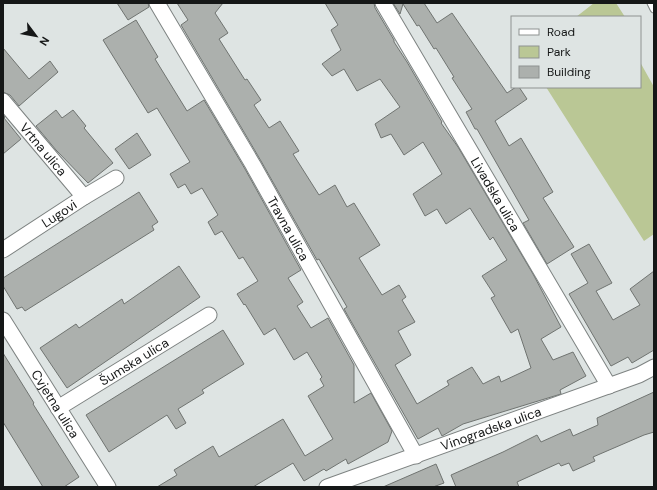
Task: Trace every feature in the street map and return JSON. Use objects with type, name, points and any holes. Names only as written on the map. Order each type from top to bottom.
[{"type":"street","name":"Travna ulica","points":[[157,3],[253,165],[416,456]]},
{"type":"street","name":"Livadska ulica","points":[[383,3],[609,386]]},
{"type":"street","name":"Vrtna ulica","points":[[3,101],[84,197]]},
{"type":"street","name":"Lugovi","points":[[3,250],[116,178]]},
{"type":"street","name":"Šumska ulica","points":[[58,408],[210,315]]},
{"type":"street","name":"Cvjetna ulica","points":[[3,320],[108,487]]},
{"type":"street","name":"Vinogradska ulica","points":[[327,487],[639,375],[654,367]]},
{"type":"lane","points":[[651,3],[654,9]]},
{"type":"green space","points":[[594,3],[616,3],[624,16],[577,16]]},
{"type":"green space","points":[[641,64],[654,87],[654,234],[644,241],[547,88],[641,88]]},
{"type":"building","points":[[117,3],[148,3],[149,7],[128,20]]},
{"type":"building","points":[[177,3],[223,3],[215,13],[228,33],[219,39],[245,80],[247,79],[261,100],[254,105],[269,128],[280,121],[299,151],[293,154],[319,195],[335,185],[347,207],[354,203],[380,245],[359,258],[382,295],[399,285],[406,297],[402,300],[415,322],[398,331],[411,355],[395,365],[417,404],[449,385],[447,381],[472,367],[483,384],[499,376],[501,382],[531,368],[518,329],[511,333],[491,298],[495,296],[482,276],[507,260],[493,237],[490,240],[470,208],[446,224],[437,209],[425,216],[413,194],[442,174],[423,142],[404,155],[391,134],[381,138],[375,124],[400,107],[380,79],[357,91],[344,69],[332,76],[322,64],[341,50],[331,30],[338,25],[325,3],[374,3],[375,8],[442,122],[441,123],[458,147],[533,274],[561,327],[541,339],[553,360],[573,352],[586,376],[560,390],[561,394],[463,424],[442,436],[438,428],[418,439],[344,309],[347,307],[319,259],[317,260],[181,25],[188,20]]},
{"type":"building","points":[[393,3],[424,3],[437,23],[452,13],[507,93],[514,88],[520,88],[527,99],[495,121],[509,146],[521,138],[553,192],[543,198],[574,247],[547,264],[523,223],[529,220],[466,112],[472,109],[452,78],[454,77],[436,48],[434,49],[419,25],[417,26],[403,4],[400,14]]},
{"type":"building","points":[[136,20],[158,57],[155,59],[187,111],[204,100],[245,169],[301,270],[288,278],[303,302],[297,306],[311,328],[328,318],[354,365],[354,403],[371,393],[392,431],[388,442],[348,464],[346,459],[326,471],[324,469],[304,481],[293,463],[253,487],[157,487],[177,475],[174,470],[213,446],[219,457],[283,419],[305,456],[333,439],[308,396],[324,386],[320,379],[322,377],[307,352],[294,360],[275,328],[264,335],[245,304],[244,305],[237,294],[258,281],[243,257],[239,259],[222,231],[215,235],[208,222],[218,215],[202,188],[191,194],[185,184],[178,188],[170,174],[190,162],[157,108],[148,113],[103,40]]},
{"type":"building","points":[[3,48],[29,79],[50,61],[58,72],[19,106],[10,95],[3,92]]},
{"type":"building","points":[[56,110],[62,118],[73,110],[86,126],[84,128],[113,163],[88,183],[56,150],[36,126]]},
{"type":"building","points":[[3,115],[21,139],[3,154]]},
{"type":"building","points":[[137,133],[151,155],[129,169],[115,149]]},
{"type":"building","points":[[139,192],[158,222],[152,226],[154,230],[25,311],[22,307],[17,309],[3,286],[3,278]]},
{"type":"building","points":[[589,244],[612,283],[596,291],[613,320],[640,305],[630,289],[654,271],[654,350],[632,363],[628,357],[611,366],[569,294],[588,283],[571,254]]},
{"type":"building","points":[[179,266],[200,297],[67,388],[40,348],[76,324],[79,328],[122,299],[124,304]]},
{"type":"building","points":[[223,330],[244,364],[202,390],[204,393],[178,409],[186,423],[176,429],[167,415],[109,452],[86,415]]},
{"type":"building","points":[[3,353],[79,477],[64,487],[43,487],[3,422]]},
{"type":"building","points":[[654,392],[654,432],[593,457],[595,461],[573,471],[569,463],[561,466],[559,463],[517,482],[519,487],[456,487],[451,475],[537,435],[541,442],[570,429],[573,436],[598,425],[597,418]]},
{"type":"building","points":[[436,464],[444,483],[433,487],[383,487]]}]
